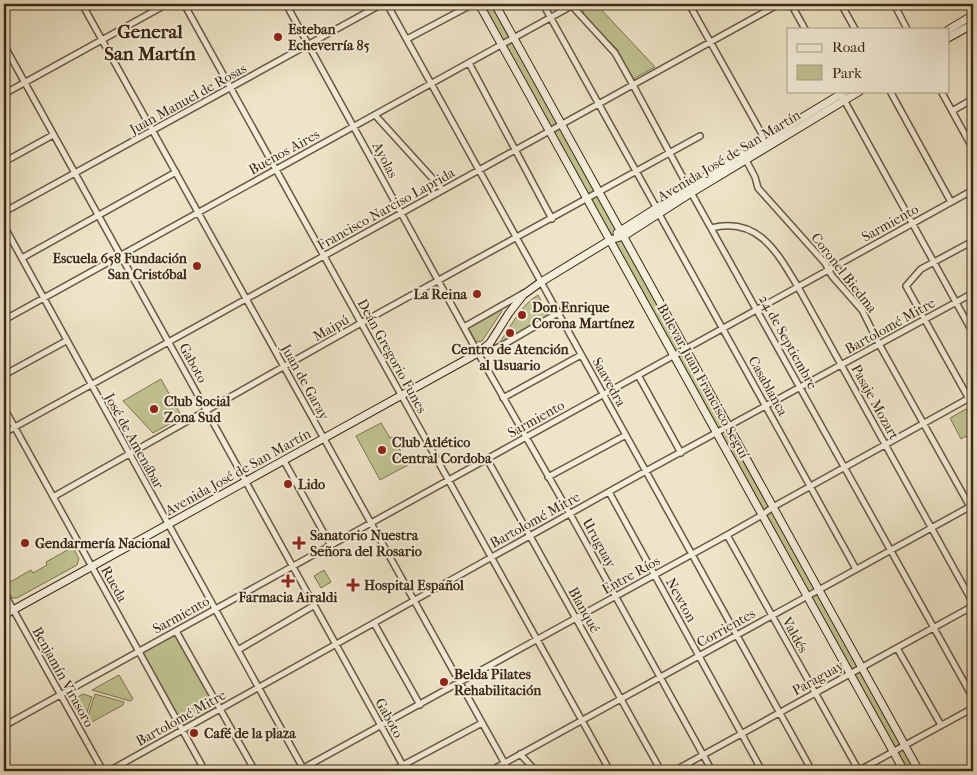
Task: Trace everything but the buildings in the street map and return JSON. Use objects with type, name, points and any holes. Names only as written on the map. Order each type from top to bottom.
[{"type":"main road","name":"Bulevar Juan Francisco Seguí","points":[[479,4],[904,771]]},
{"type":"main road","name":"Bulevar Juan Francisco Seguí","points":[[495,4],[919,771]]},
{"type":"main road","points":[[950,29],[973,15]]},
{"type":"main road","points":[[950,37],[973,24]]},
{"type":"main road","name":"Avenida José de San Martín","points":[[4,615],[481,351],[516,303],[531,289],[843,94]]},
{"type":"main road","name":"Avenida José de San Martín","points":[[690,190],[746,160],[767,143]]},
{"type":"street","name":"Juan de Garay","points":[[82,4],[508,771]]},
{"type":"street","points":[[4,94],[167,4]]},
{"type":"street","name":"Deán Gregorio Funes","points":[[184,4],[610,771]]},
{"type":"street","name":"Ayolas","points":[[286,4],[438,282],[464,327],[481,351]]},
{"type":"street","name":"Juan Manuel de Rosas","points":[[4,212],[382,4]]},
{"type":"street","name":"Saavedra","points":[[387,4],[812,771]]},
{"type":"street","points":[[407,40],[473,4]]},
{"type":"street","name":"Casablanca","points":[[543,4],[856,569]]},
{"type":"street","points":[[689,4],[767,143]]},
{"type":"street","name":"Francisco Narciso Laprida","points":[[4,433],[778,4]]},
{"type":"street","points":[[791,4],[804,28]]},
{"type":"street","points":[[841,4],[854,28]]},
{"type":"street","points":[[894,4],[906,28]]},
{"type":"street","name":"Buenos Aires","points":[[4,320],[574,5]]},
{"type":"street","name":"24 de Septiembre","points":[[574,5],[615,53],[634,85],[711,228],[973,698]]},
{"type":"street","name":"Gaboto","points":[[4,44],[313,606],[406,771]]},
{"type":"street","points":[[469,63],[552,219]]},
{"type":"street","points":[[891,92],[951,202]]},
{"type":"street","points":[[942,92],[973,149]]},
{"type":"street","points":[[843,94],[973,332]]},
{"type":"street","points":[[952,111],[973,99]]},
{"type":"street","points":[[375,115],[443,190]]},
{"type":"street","points":[[4,162],[53,135]]},
{"type":"street","name":"Maipú","points":[[53,497],[361,323],[700,136]]},
{"type":"street","name":"Coronel Biedma","points":[[746,160],[755,177],[758,188],[824,262],[832,276],[862,310],[879,344],[972,508]]},
{"type":"street","points":[[22,258],[176,172]]},
{"type":"street","name":"Sarmiento","points":[[4,726],[973,190]]},
{"type":"street","name":"Pasaje Mozart","points":[[711,228],[724,224],[738,226],[754,232],[774,249],[798,287],[973,604]]},
{"type":"street","name":"José de Amenábar","points":[[4,226],[259,687],[302,770]]},
{"type":"street","points":[[971,397],[906,286],[921,269],[973,241]]},
{"type":"street","name":"Avenida José de San Martín","points":[[464,327],[531,289]]},
{"type":"street","name":"Bartolomé Mitre","points":[[109,771],[646,471],[925,320],[973,292]]},
{"type":"street","name":"Avenida José de San Martín","points":[[481,351],[503,345],[558,313]]},
{"type":"street","points":[[4,375],[66,341]]},
{"type":"street","name":"Uruguay","points":[[481,351],[503,398],[570,514],[712,771]]},
{"type":"street","points":[[503,398],[581,355]]},
{"type":"street","points":[[638,375],[681,452]]},
{"type":"street","name":"Entre Ríos","points":[[302,770],[727,535],[810,486],[971,397]]},
{"type":"street","name":"Rueda","points":[[4,408],[205,771]]},
{"type":"street","points":[[548,477],[626,435]]},
{"type":"street","name":"Blanqué","points":[[487,459],[661,771]]},
{"type":"street","points":[[284,461],[331,546]]},
{"type":"street","name":"Newton","points":[[609,492],[762,771]]},
{"type":"street","name":"Corrientes","points":[[490,771],[856,569],[972,508]]},
{"type":"street","name":"Valdés","points":[[727,535],[858,771]]},
{"type":"street","name":"Benjamín Virasoro","points":[[4,593],[103,771]]},
{"type":"street","name":"Paraguay","points":[[674,771],[973,604]]},
{"type":"street","points":[[238,650],[313,606]]},
{"type":"street","points":[[374,623],[420,705]]},
{"type":"street","points":[[176,631],[255,771]]},
{"type":"street","points":[[897,648],[941,725]]},
{"type":"street","points":[[858,771],[973,708]]},
{"type":"street","points":[[392,771],[482,723]]},
{"type":"street","points":[[520,754],[536,771]]},
{"type":"green space","points":[[479,4],[495,4],[919,771],[904,771]]},
{"type":"green space","points":[[596,4],[655,67],[633,79],[617,49],[583,15],[584,8]]},
{"type":"green space","points":[[538,295],[548,314],[547,316],[501,343],[521,310]]},
{"type":"green space","points":[[498,309],[502,311],[482,341],[476,342],[468,327]]},
{"type":"green space","name":"Club Social Zona Sud","points":[[161,379],[182,417],[153,433],[123,401]]},
{"type":"green space","points":[[966,409],[973,417],[973,439],[969,441],[966,436],[961,439],[950,418]]},
{"type":"green space","name":"Club Atlético Central Cordoba","points":[[381,423],[390,438],[393,437],[408,465],[380,480],[356,436]]},
{"type":"green space","points":[[73,547],[79,559],[77,565],[17,598],[12,598],[5,585],[31,570],[33,573],[47,565],[46,562]]},
{"type":"green space","points":[[324,570],[331,582],[321,588],[314,576]]},
{"type":"green space","points":[[175,634],[216,708],[184,726],[142,652]]},
{"type":"green space","points":[[119,675],[133,699],[130,701],[92,690]]},
{"type":"green space","points":[[83,694],[92,697],[86,715],[76,698]]},
{"type":"green space","points":[[95,694],[124,702],[123,705],[90,723],[87,719]]},
{"type":"place","name":"Esteban Echeverría 85","points":[[278,37]]},
{"type":"place","name":"Escuela 658 Fundación San Cristóbal","points":[[197,266]]},
{"type":"place","name":"La Reina","points":[[477,294]]},
{"type":"place","name":"Don Enrique Corona Martínez","points":[[522,315]]},
{"type":"place","name":"Centro de Atención al Usuario","points":[[510,333]]},
{"type":"place","name":"Club Social Zona Sud","points":[[154,409]]},
{"type":"place","name":"Club Atlético Central Cordoba","points":[[382,450]]},
{"type":"place","name":"Lido","points":[[288,484]]},
{"type":"place","name":"Gendarmería Nacional","points":[[25,543]]},
{"type":"place","name":"Sanatorio Nuestra Señora del Rosario","points":[[299,543]]},
{"type":"place","name":"Farmacia Airaldi","points":[[288,581]]},
{"type":"place","name":"Hospital Español","points":[[353,585]]},
{"type":"place","name":"Belda Pilates Rehabilitación","points":[[444,682]]},
{"type":"place","name":"Café de la plaza","points":[[194,733]]},
{"type":"district","name":"General San Martín","points":[[150,43]]}]
